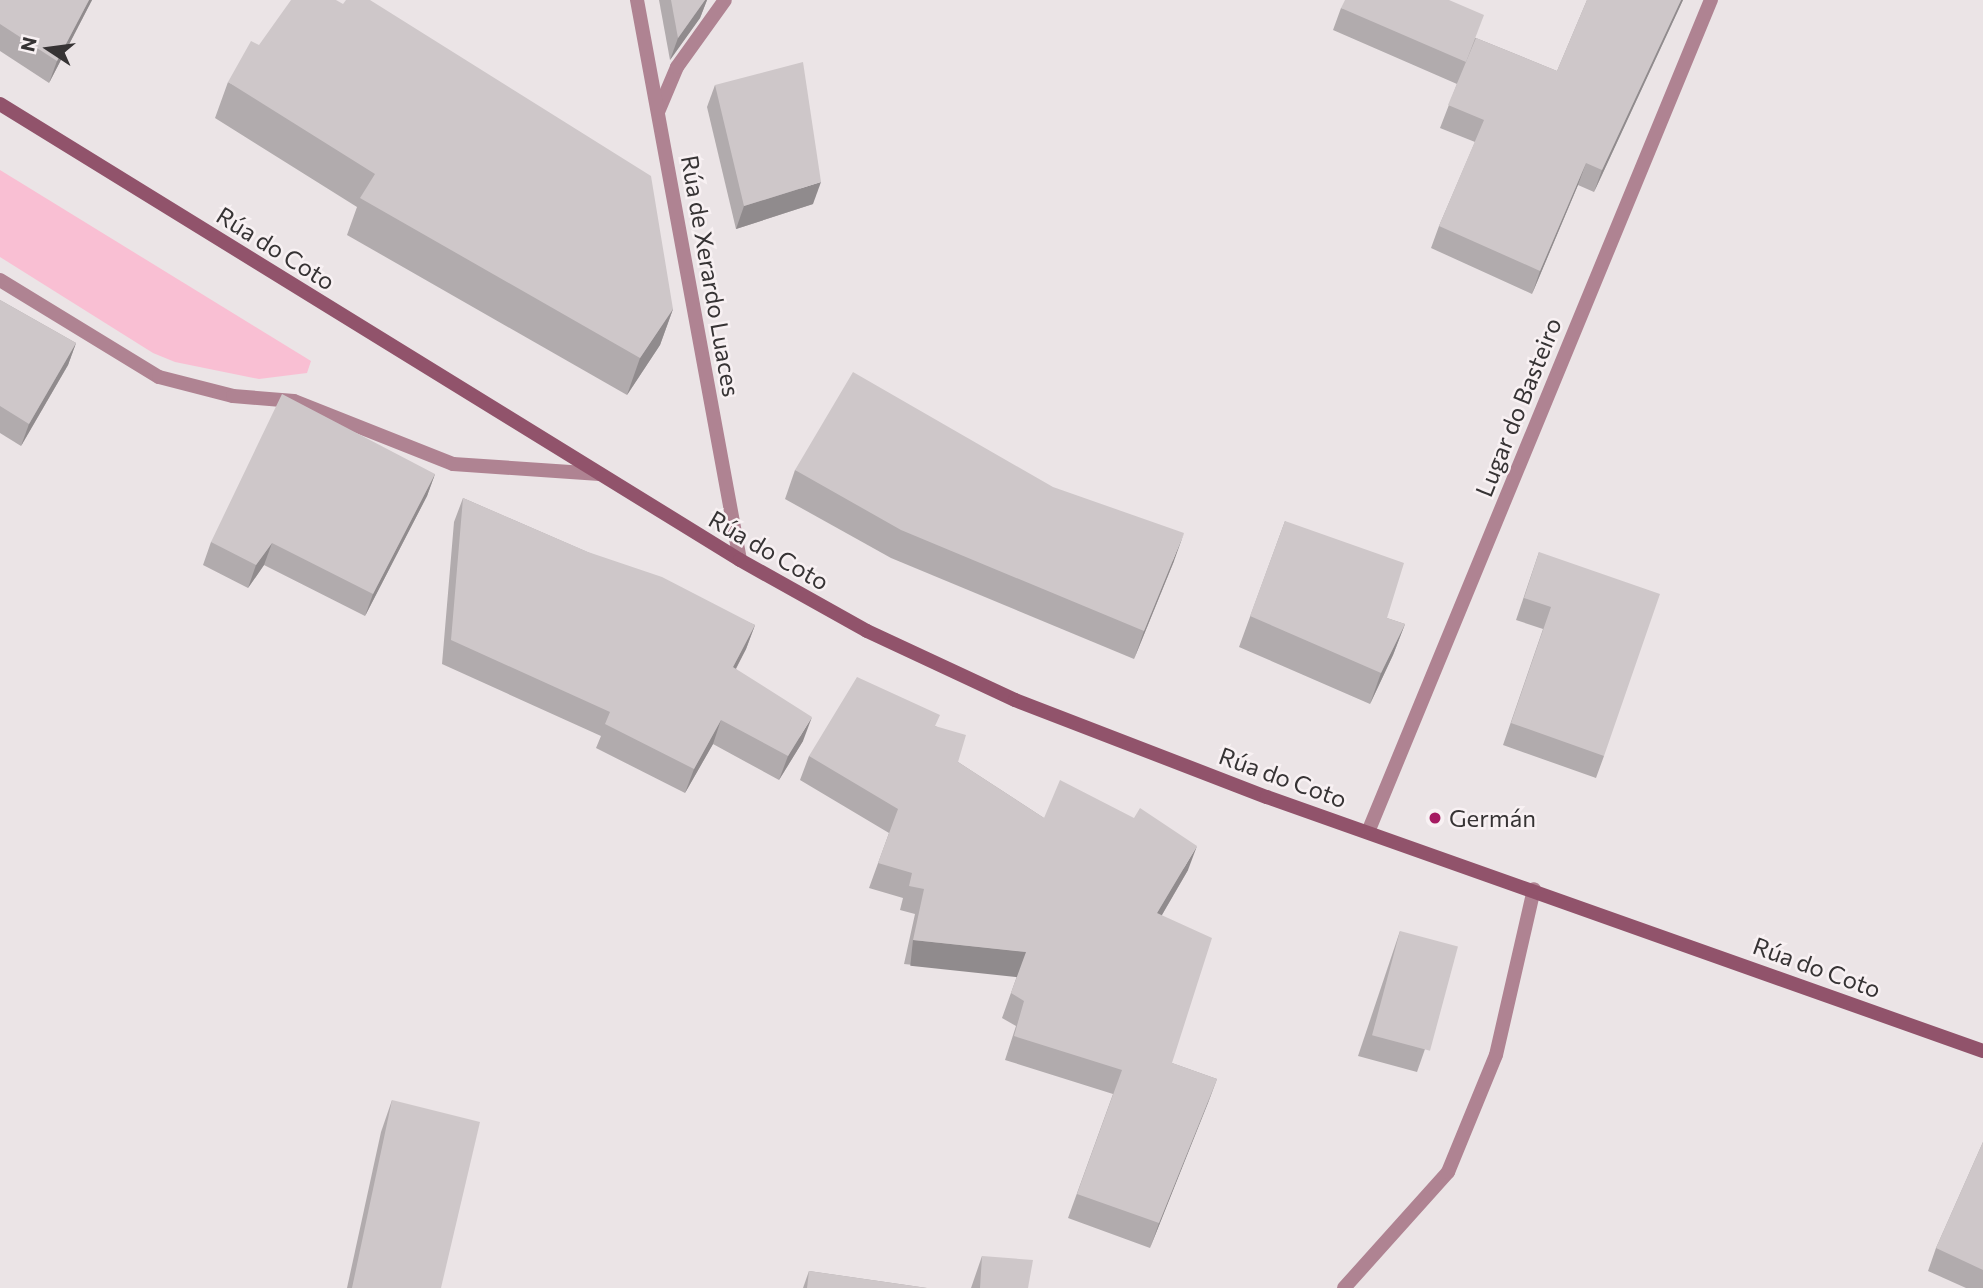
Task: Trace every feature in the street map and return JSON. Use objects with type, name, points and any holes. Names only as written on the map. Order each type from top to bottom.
[{"type":"main road","name":"Rúa do Coto","points":[[0,104],[740,561],[867,631],[1015,700],[1368,832],[1983,1051]]},
{"type":"street","name":"Rúa de Xerardo Luaces","points":[[637,0],[740,561]]},
{"type":"street","points":[[658,112],[677,68],[725,0]]},
{"type":"street","name":"Lugar do Basteiro","points":[[1368,832],[1711,0]]},
{"type":"street","name":"Rúa do Coto","points":[[0,280],[159,377],[233,396],[294,401],[453,464],[600,474]]},
{"type":"street","points":[[1344,1288],[1448,1172],[1496,1055],[1534,890]]},
{"type":"shaded area","points":[[0,170],[311,361],[307,373],[259,379],[175,362],[153,353],[0,257]]},
{"type":"building","points":[[0,0],[89,0],[57,61],[0,24]]},
{"type":"building","points":[[291,0],[336,0],[343,4],[346,0],[370,0],[651,176],[673,309],[640,358],[360,198],[375,174],[228,82],[251,41],[259,45]]},
{"type":"building","points":[[671,0],[705,0],[678,38]]},
{"type":"building","points":[[1345,0],[1449,0],[1484,15],[1466,62],[1341,8]]},
{"type":"building","points":[[1587,0],[1681,0],[1602,170],[1586,163],[1540,271],[1439,226],[1484,120],[1448,105],[1476,38],[1557,71]]},
{"type":"building","points":[[803,62],[821,182],[744,206],[715,85]]},
{"type":"building","points":[[0,300],[76,343],[29,424],[0,406]]},
{"type":"building","points":[[853,372],[1053,487],[1184,533],[1144,631],[901,530],[795,470]]},
{"type":"building","points":[[282,394],[435,474],[373,594],[272,543],[256,565],[211,542]]},
{"type":"building","points":[[463,498],[588,552],[662,577],[755,625],[733,667],[812,717],[788,756],[721,720],[694,769],[605,724],[610,712],[451,640]]},
{"type":"building","points":[[1285,521],[1404,563],[1387,618],[1405,624],[1381,673],[1250,616]]},
{"type":"building","points":[[1539,552],[1660,594],[1604,756],[1511,723],[1551,607],[1524,598]]},
{"type":"building","points":[[857,677],[940,715],[935,726],[966,735],[958,762],[1044,818],[1060,780],[1134,818],[1140,808],[1197,846],[1157,913],[1212,938],[1172,1063],[1217,1079],[1159,1223],[1077,1194],[1122,1070],[1014,1036],[1024,1001],[1011,993],[1026,952],[913,940],[924,889],[909,886],[912,873],[878,863],[898,809],[809,756]]},
{"type":"building","points":[[1400,931],[1458,947],[1430,1051],[1372,1035]]},
{"type":"building","points":[[392,1100],[480,1122],[441,1288],[352,1288]]},
{"type":"building","points":[[1983,1142],[1983,1270],[1936,1248]]},
{"type":"building","points":[[982,1256],[1033,1260],[1028,1288],[980,1288]]},
{"type":"building","points":[[809,1271],[927,1288],[807,1288]]},
{"type":"place","name":"Germán","points":[[1435,818]]}]
